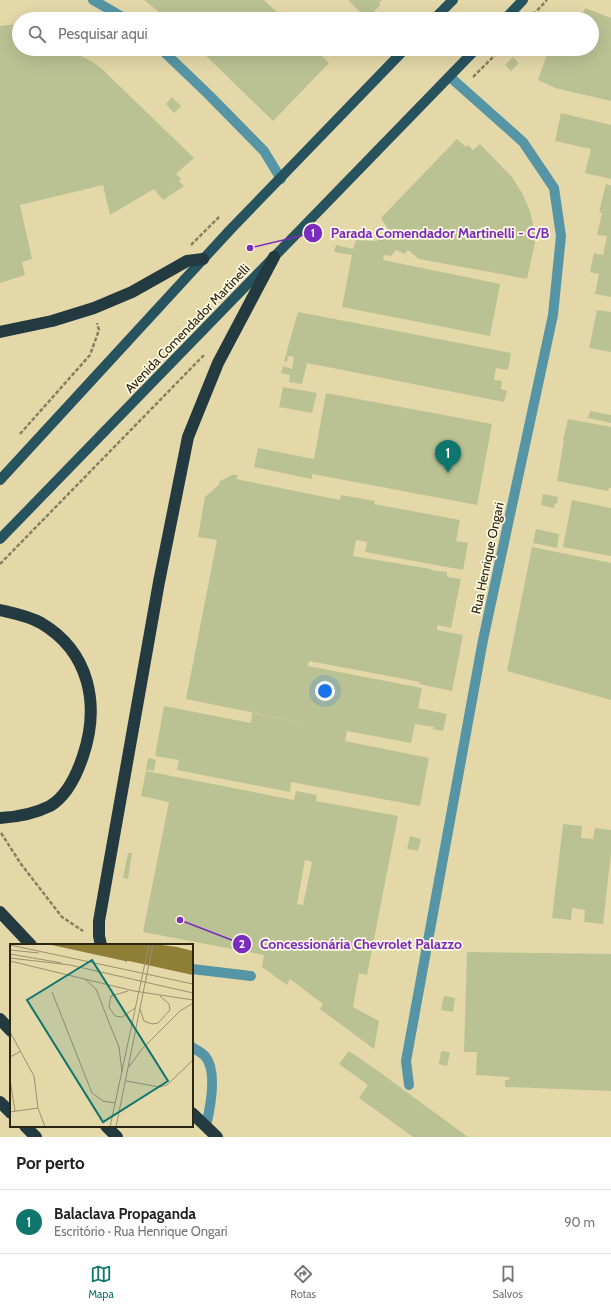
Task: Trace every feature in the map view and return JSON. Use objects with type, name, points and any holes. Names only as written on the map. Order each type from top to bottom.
[{"type":"highway","points":[[100,941],[100,914],[156,598],[188,437],[218,363],[274,257]]},
{"type":"highway","points":[[0,332],[52,321],[94,308],[132,292],[187,261],[202,259]]},
{"type":"highway","points":[[0,610],[40,623],[60,638],[81,664],[90,692],[92,713],[87,745],[80,767],[66,791],[51,805],[24,816],[0,818]]},
{"type":"highway","points":[[0,912],[30,944]]},
{"type":"highway","points":[[0,1020],[10,1030]]},
{"type":"highway","points":[[0,1102],[10,1112]]},
{"type":"highway","points":[[193,1114],[217,1137]]},
{"type":"highway","points":[[26,1127],[36,1137]]},
{"type":"highway","points":[[107,1127],[117,1137]]},
{"type":"main road","points":[[441,12],[453,0]]},
{"type":"main road","points":[[512,12],[523,0]]},
{"type":"main road","points":[[0,480],[202,259],[398,56]]},
{"type":"main road","name":"Avenida Comendador Martinelli","points":[[0,539],[470,56]]},
{"type":"street","points":[[94,0],[114,12]]},
{"type":"street","points":[[168,56],[264,151],[281,179]]},
{"type":"street","name":"Rua Henrique Ongari","points":[[409,1085],[406,1061],[483,640],[553,315],[561,236],[554,188],[522,142],[450,77]]},
{"type":"street","points":[[193,969],[250,976]]},
{"type":"street","points":[[193,1047],[206,1057],[211,1072],[213,1091],[206,1126]]},
{"type":"path","points":[[536,12],[547,0]]},
{"type":"path","points":[[483,68],[494,56]]},
{"type":"path","points":[[190,246],[223,214]]},
{"type":"path","points":[[16,438],[90,355],[99,330]]},
{"type":"path","points":[[0,564],[176,382]]},
{"type":"path","points":[[0,830],[2,836],[21,864],[62,918],[100,941]]},
{"type":"building","points":[[144,0],[264,0],[277,12],[159,12]]},
{"type":"building","points":[[348,0],[382,0],[379,3],[380,5],[374,12],[360,12]]},
{"type":"building","points":[[585,8],[595,12],[584,12]]},
{"type":"building","points":[[599,13],[611,18],[611,101],[555,88],[538,80],[547,56],[599,56]]},
{"type":"building","points":[[12,25],[12,56],[81,56],[91,61],[101,68],[194,158],[176,174],[181,179],[179,181],[184,186],[163,200],[154,189],[110,215],[103,185],[20,205],[32,259],[22,262],[25,275],[0,283],[0,26]]},
{"type":"building","points":[[206,56],[322,56],[329,63],[273,121]]},
{"type":"building","points":[[513,57],[519,63],[511,71],[505,65]]},
{"type":"building","points":[[172,97],[181,106],[174,113],[166,104]]},
{"type":"building","points":[[561,113],[611,125],[611,179],[585,173],[591,149],[555,141]]},
{"type":"building","points":[[457,139],[466,147],[468,145],[473,150],[480,144],[512,177],[522,193],[530,211],[536,238],[527,279],[419,259],[408,250],[405,254],[396,250],[391,256],[384,255],[383,260],[500,284],[490,336],[342,307],[352,255],[334,252],[336,245],[353,249],[356,240],[377,241],[388,229],[381,218]]},
{"type":"building","points":[[606,184],[611,186],[611,297],[595,294],[599,274],[590,272],[594,253],[603,255],[607,236],[597,235],[602,213],[599,212]]},
{"type":"building","points":[[597,310],[611,312],[611,352],[589,348]]},
{"type":"building","points":[[298,312],[511,353],[508,370],[496,368],[494,380],[502,381],[501,389],[507,391],[504,402],[307,363],[302,384],[289,382],[290,375],[281,373],[283,366],[292,369],[294,357],[288,356],[287,362],[284,361]]},
{"type":"building","points":[[283,387],[317,393],[312,413],[279,407]]},
{"type":"building","points":[[326,393],[492,424],[477,505],[312,474],[312,479],[254,467],[258,448],[314,459]]},
{"type":"building","points":[[590,411],[611,415],[611,423],[588,418]]},
{"type":"building","points":[[568,419],[611,427],[611,488],[609,488],[608,491],[557,481],[563,440]]},
{"type":"building","points":[[232,475],[238,475],[236,479],[340,500],[341,495],[375,501],[374,504],[460,520],[456,541],[468,543],[463,570],[365,552],[367,542],[356,540],[353,556],[447,572],[447,577],[461,579],[451,628],[437,625],[437,630],[463,635],[452,691],[419,684],[420,682],[309,661],[308,666],[422,688],[418,708],[447,714],[443,731],[433,729],[434,727],[415,724],[411,743],[347,731],[345,741],[429,758],[420,806],[291,782],[290,792],[177,770],[179,760],[155,756],[164,706],[251,723],[252,713],[303,723],[186,699],[217,540],[198,537],[205,497],[219,485],[220,481]]},
{"type":"building","points":[[543,494],[558,497],[557,504],[555,503],[554,508],[541,505]]},
{"type":"building","points":[[572,500],[611,508],[611,556],[563,547]]},
{"type":"building","points":[[536,529],[559,534],[557,548],[533,543]]},
{"type":"building","points":[[532,547],[611,563],[611,700],[507,671]]},
{"type":"building","points":[[148,758],[156,760],[154,771],[146,770]]},
{"type":"building","points":[[146,771],[294,800],[296,791],[317,795],[316,801],[398,816],[367,975],[359,973],[353,1007],[379,1021],[374,1049],[320,1009],[323,1004],[290,979],[287,985],[262,967],[264,955],[143,932],[169,802],[141,796]],"holes":[[[305,860],[312,862],[303,905],[297,904]]]},
{"type":"building","points":[[563,824],[582,826],[581,838],[593,839],[595,828],[611,830],[611,853],[603,924],[584,922],[585,910],[572,908],[571,920],[552,918]]},
{"type":"building","points":[[410,836],[421,839],[418,851],[407,849]]},
{"type":"building","points":[[128,853],[132,853],[128,879],[123,878]]},
{"type":"building","points":[[467,952],[611,954],[611,1091],[505,1087],[505,1080],[509,1080],[509,1077],[476,1075],[477,1052],[464,1052]]},
{"type":"building","points":[[444,996],[455,998],[453,1012],[441,1010]]},
{"type":"building","points":[[349,1051],[468,1137],[413,1137],[359,1098],[368,1085],[339,1064]]},
{"type":"building","points":[[441,1051],[450,1052],[447,1066],[439,1064]]},
{"type":"place","name":"Parada Comendador Martinelli - C/B","points":[[250,248]]},
{"type":"place","name":"Balaclava Propaganda","points":[[448,473]]},
{"type":"place","name":"Concessionária Chevrolet Palazzo","points":[[180,920]]}]
